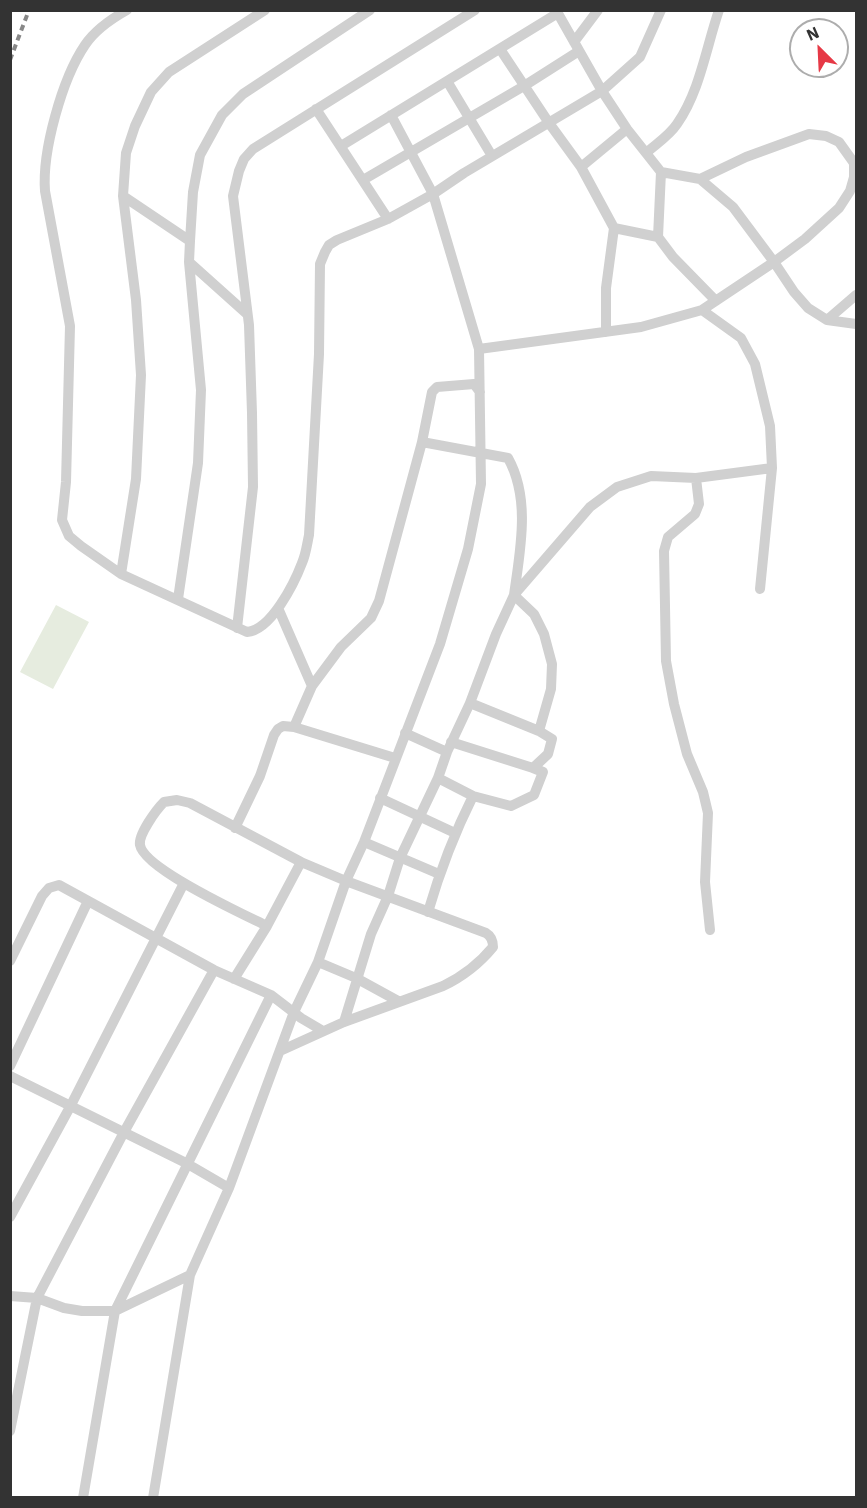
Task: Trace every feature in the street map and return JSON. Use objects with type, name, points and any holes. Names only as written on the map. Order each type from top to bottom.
[{"type":"street","points":[[127,10],[104,24],[85,45],[63,90],[44,175],[70,326],[66,482],[62,520],[69,536],[122,574],[247,632],[254,631],[268,621],[278,608],[303,562],[309,535],[319,354],[320,264],[329,244],[388,219],[433,194],[602,91],[640,57],[658,11]]},
{"type":"street","points":[[122,574],[136,478],[141,375],[123,196],[126,153],[135,126],[152,92],[169,72],[265,10]]},
{"type":"street","points":[[178,599],[198,463],[201,390],[189,262],[193,192],[200,155],[222,115],[243,94],[370,10]]},
{"type":"street","points":[[237,628],[253,487],[247,314],[233,196],[239,171],[244,159],[253,149],[475,10]]},
{"type":"street","points":[[363,180],[524,86],[577,46],[598,10]]},
{"type":"street","points":[[646,153],[676,126],[688,105],[700,75],[719,10]]},
{"type":"street","points":[[341,146],[557,12],[602,91],[627,129],[661,172],[658,237],[673,257],[716,301]]},
{"type":"street","points":[[500,49],[581,167],[615,228],[606,288],[606,332]]},
{"type":"street","points":[[447,81],[492,156]]},
{"type":"street","points":[[316,109],[388,219]]},
{"type":"street","points":[[153,1497],[190,1275],[229,1188],[294,1012],[318,962],[346,881],[364,842],[440,644],[468,549],[481,484],[479,349],[433,194],[391,115]]},
{"type":"street","points":[[581,167],[627,129]]},
{"type":"street","points":[[479,349],[642,327],[702,310],[805,239],[839,208],[850,191],[854,177],[854,163],[839,142],[826,136],[809,134],[746,157],[700,179]]},
{"type":"street","points":[[661,172],[700,179],[733,207],[808,308],[827,320],[856,324]]},
{"type":"street","points":[[123,196],[190,241]]},
{"type":"street","points":[[615,228],[658,237]]},
{"type":"street","points":[[189,262],[247,314]]},
{"type":"street","points":[[827,320],[856,296]]},
{"type":"street","points":[[702,310],[741,338],[755,364],[770,426],[772,468],[760,589]]},
{"type":"street","points":[[294,727],[312,686],[341,647],[370,618],[379,601],[434,389],[474,384],[480,392]]},
{"type":"street","points":[[344,1022],[371,934],[388,896],[400,858],[438,778],[514,595],[523,537],[516,472],[508,458],[422,442]]},
{"type":"street","points":[[514,595],[590,507],[616,487],[651,476],[696,478],[772,468]]},
{"type":"street","points":[[696,478],[699,504],[695,514],[668,537],[664,551],[666,661],[687,754],[703,792],[708,813],[705,882],[710,930]]},
{"type":"street","points":[[514,595],[534,614],[544,634],[552,664],[551,689],[538,731]]},
{"type":"street","points":[[278,608],[312,686]]},
{"type":"street","points":[[470,703],[552,739],[548,754],[533,768]]},
{"type":"street","points":[[235,828],[261,776],[274,735],[283,726],[294,727],[395,758]]},
{"type":"street","points":[[405,733],[543,772],[531,797],[511,806],[473,796],[438,778]]},
{"type":"street","points":[[428,912],[439,874],[473,796]]},
{"type":"street","points":[[380,798],[455,833]]},
{"type":"street","points":[[267,926],[184,883],[150,861],[140,844],[142,835],[164,802],[177,800],[190,803],[301,862],[490,935],[493,947],[479,963],[459,979],[344,1022],[280,1051]]},
{"type":"street","points":[[364,842],[439,874]]},
{"type":"street","points":[[234,980],[267,926],[301,862]]},
{"type":"street","points":[[10,1217],[70,1107],[184,883]]},
{"type":"street","points":[[10,961],[42,896],[49,888],[59,885],[156,940],[234,980],[271,995],[323,1031]]},
{"type":"street","points":[[10,1066],[88,901]]},
{"type":"street","points":[[318,962],[356,978],[398,1001]]},
{"type":"street","points":[[10,1431],[37,1298],[123,1134],[214,970]]},
{"type":"street","points":[[83,1497],[115,1311],[186,1163],[271,995]]},
{"type":"street","points":[[10,1076],[123,1134],[186,1163],[229,1188]]},
{"type":"street","points":[[10,1296],[37,1298],[64,1308],[82,1311],[115,1311],[190,1275]]},
{"type":"shaded area","points":[[56,605],[89,622],[53,689],[20,672]]},
{"type":"railway","points":[[10,60],[29,10]]}]
